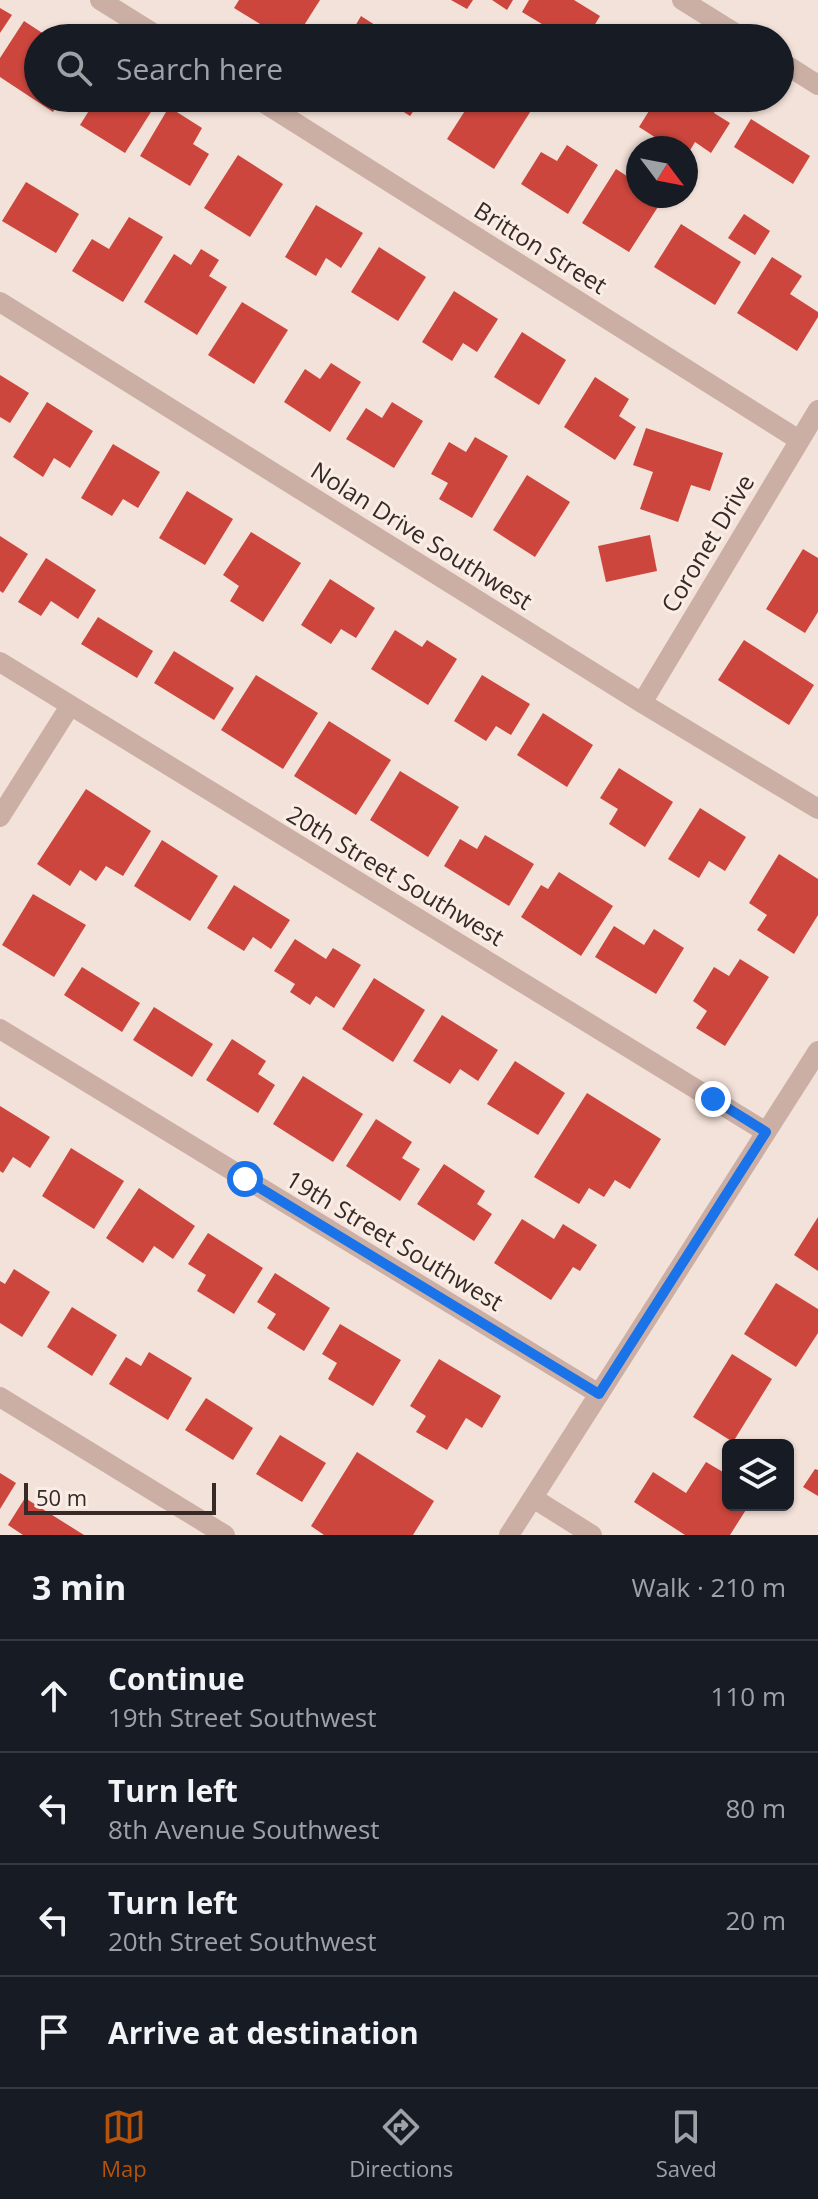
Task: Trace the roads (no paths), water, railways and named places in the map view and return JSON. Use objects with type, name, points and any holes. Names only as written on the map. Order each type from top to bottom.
[{"type":"street","points":[[100,0],[139,24]]},
{"type":"street","points":[[682,0],[721,24]]},
{"type":"street","points":[[794,70],[818,85]]},
{"type":"street","name":"Britton Street","points":[[278,112],[799,440]]},
{"type":"street","name":"Nolan Drive Southwest","points":[[0,302],[642,703],[818,809]]},
{"type":"street","name":"Coronet Drive","points":[[642,703],[818,410]]},
{"type":"street","name":"20th Street Southwest","points":[[0,662],[766,1132]]},
{"type":"street","points":[[0,817],[70,706]]},
{"type":"street","name":"19th Street Southwest","points":[[0,1029],[599,1394]]},
{"type":"street","points":[[509,1535],[818,1051]]},
{"type":"street","points":[[0,1397],[225,1535]]},
{"type":"street","points":[[533,1498],[592,1535]]}]
